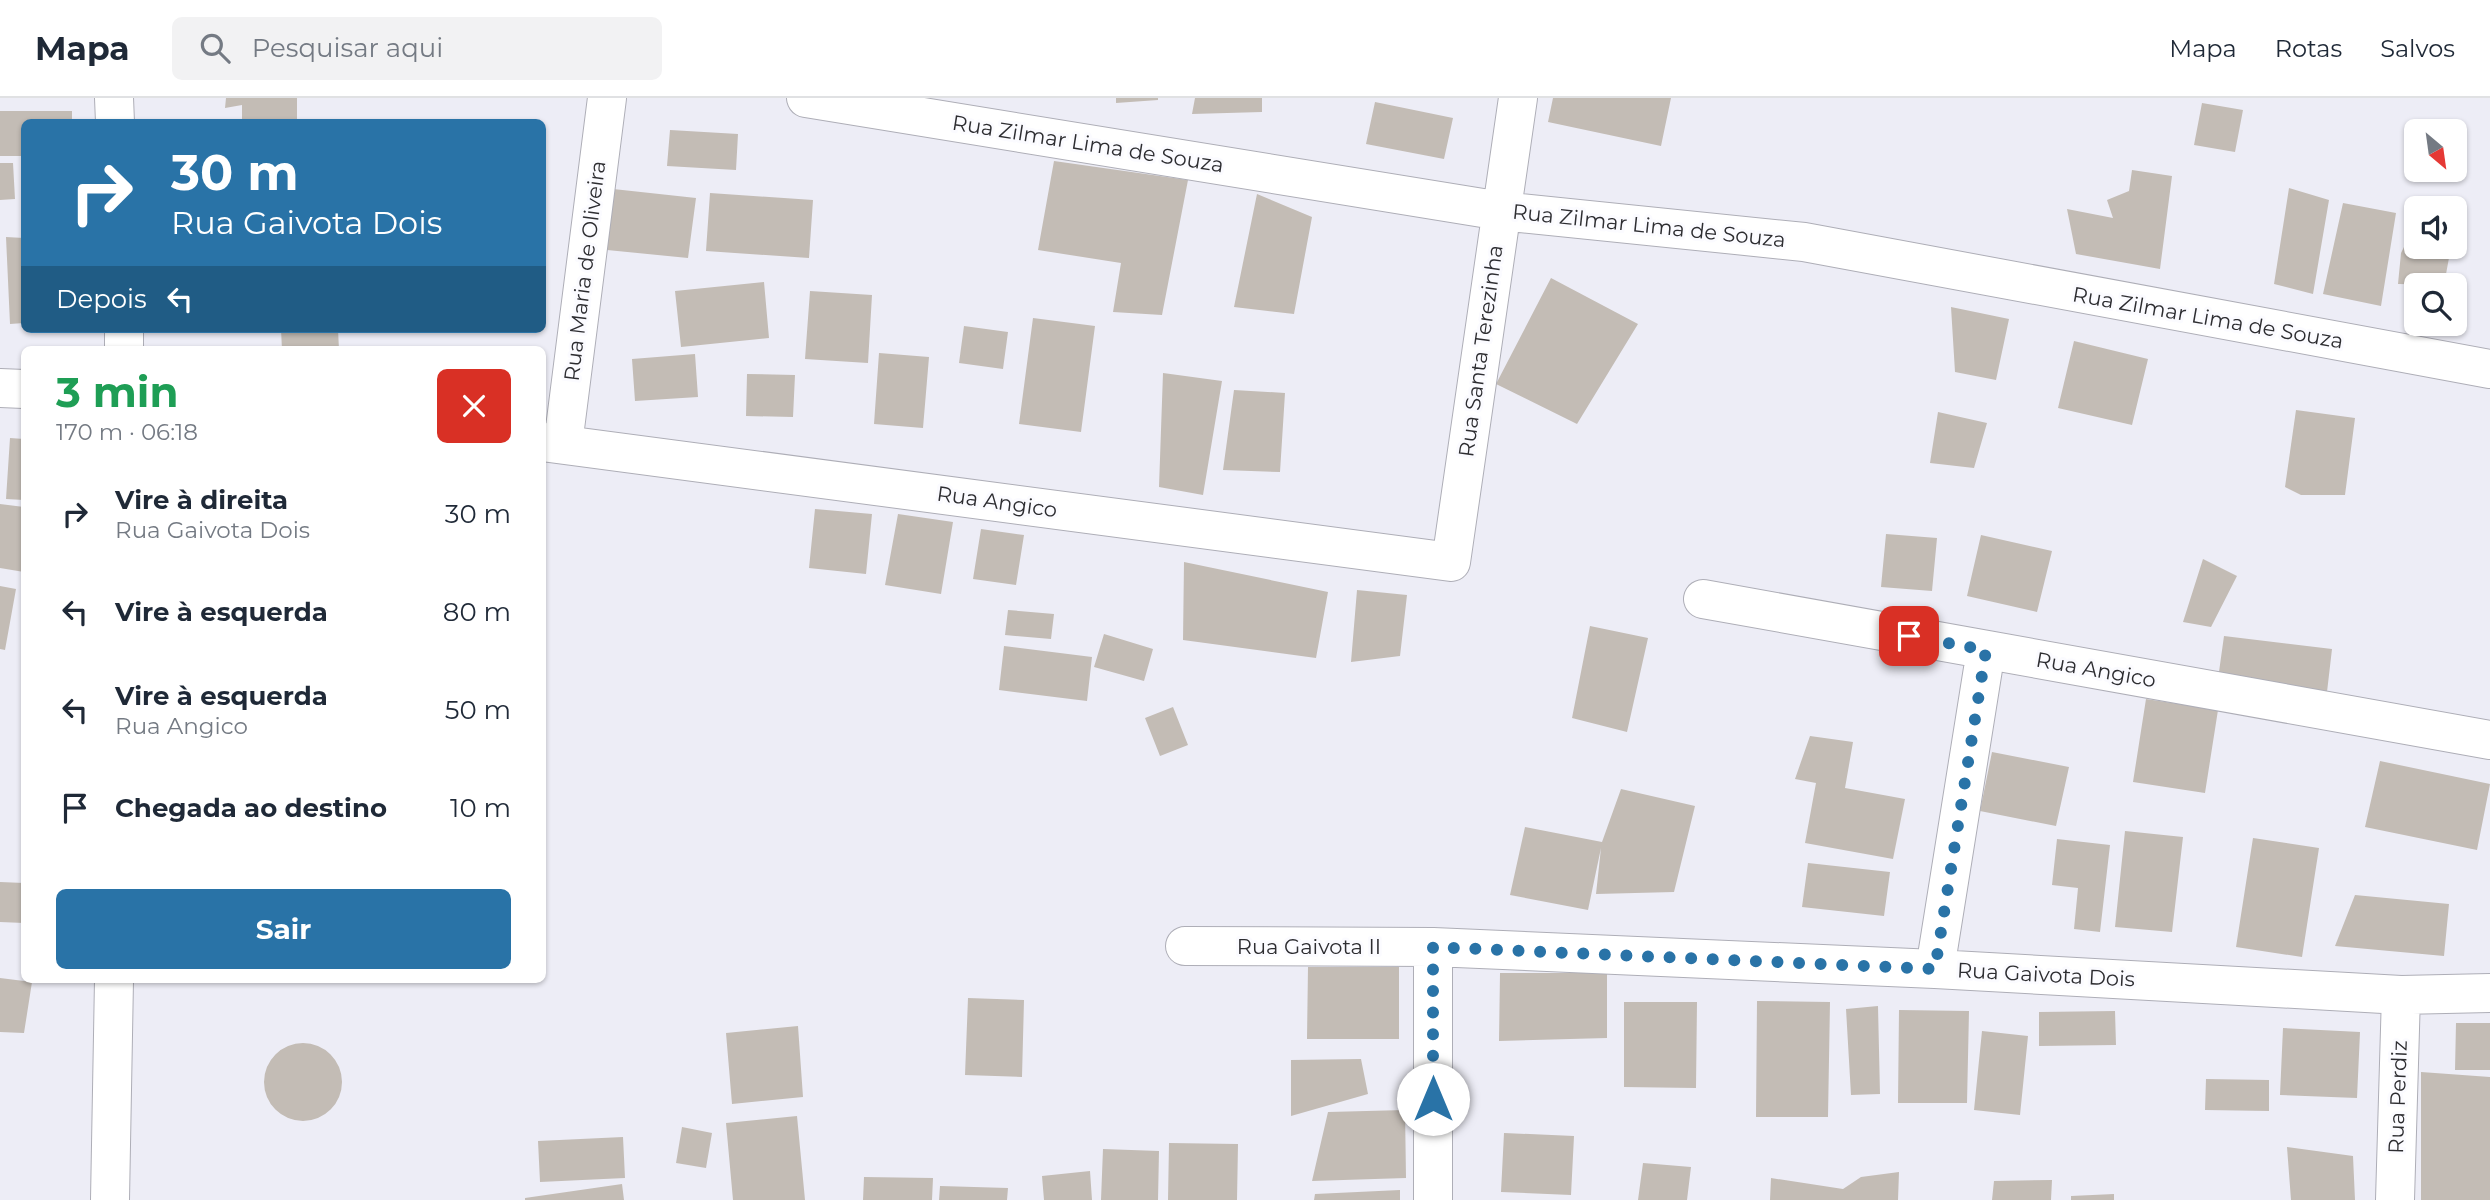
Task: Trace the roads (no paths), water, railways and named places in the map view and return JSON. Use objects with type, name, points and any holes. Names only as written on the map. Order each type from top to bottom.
[{"type":"street","points":[[114,98],[115,119]]},
{"type":"street","name":"Rua Maria de Oliveira","points":[[553,443],[607,98]]},
{"type":"street","name":"Rua Zilmar Lima de Souza","points":[[806,98],[1501,211],[1804,242],[2490,369]]},
{"type":"street","name":"Rua Santa Terezinha","points":[[1451,562],[1518,98]]},
{"type":"street","points":[[0,388],[21,389]]},
{"type":"street","name":"Rua Angico","points":[[553,443],[1451,562]]},
{"type":"street","name":"Rua Angico","points":[[1703,599],[2490,740]]},
{"type":"street","points":[[1935,969],[1986,650]]},
{"type":"street","name":"Rua Gaivota II","points":[[1185,946],[1433,947]]},
{"type":"street","points":[[1433,947],[1433,1200]]},
{"type":"street","name":"Rua Gaivota Dois","points":[[1433,947],[1935,969],[2401,995],[2490,993]]},
{"type":"street","points":[[110,1200],[114,983]]},
{"type":"street","name":"Rua Perdiz","points":[[2395,1200],[2401,995]]}]
